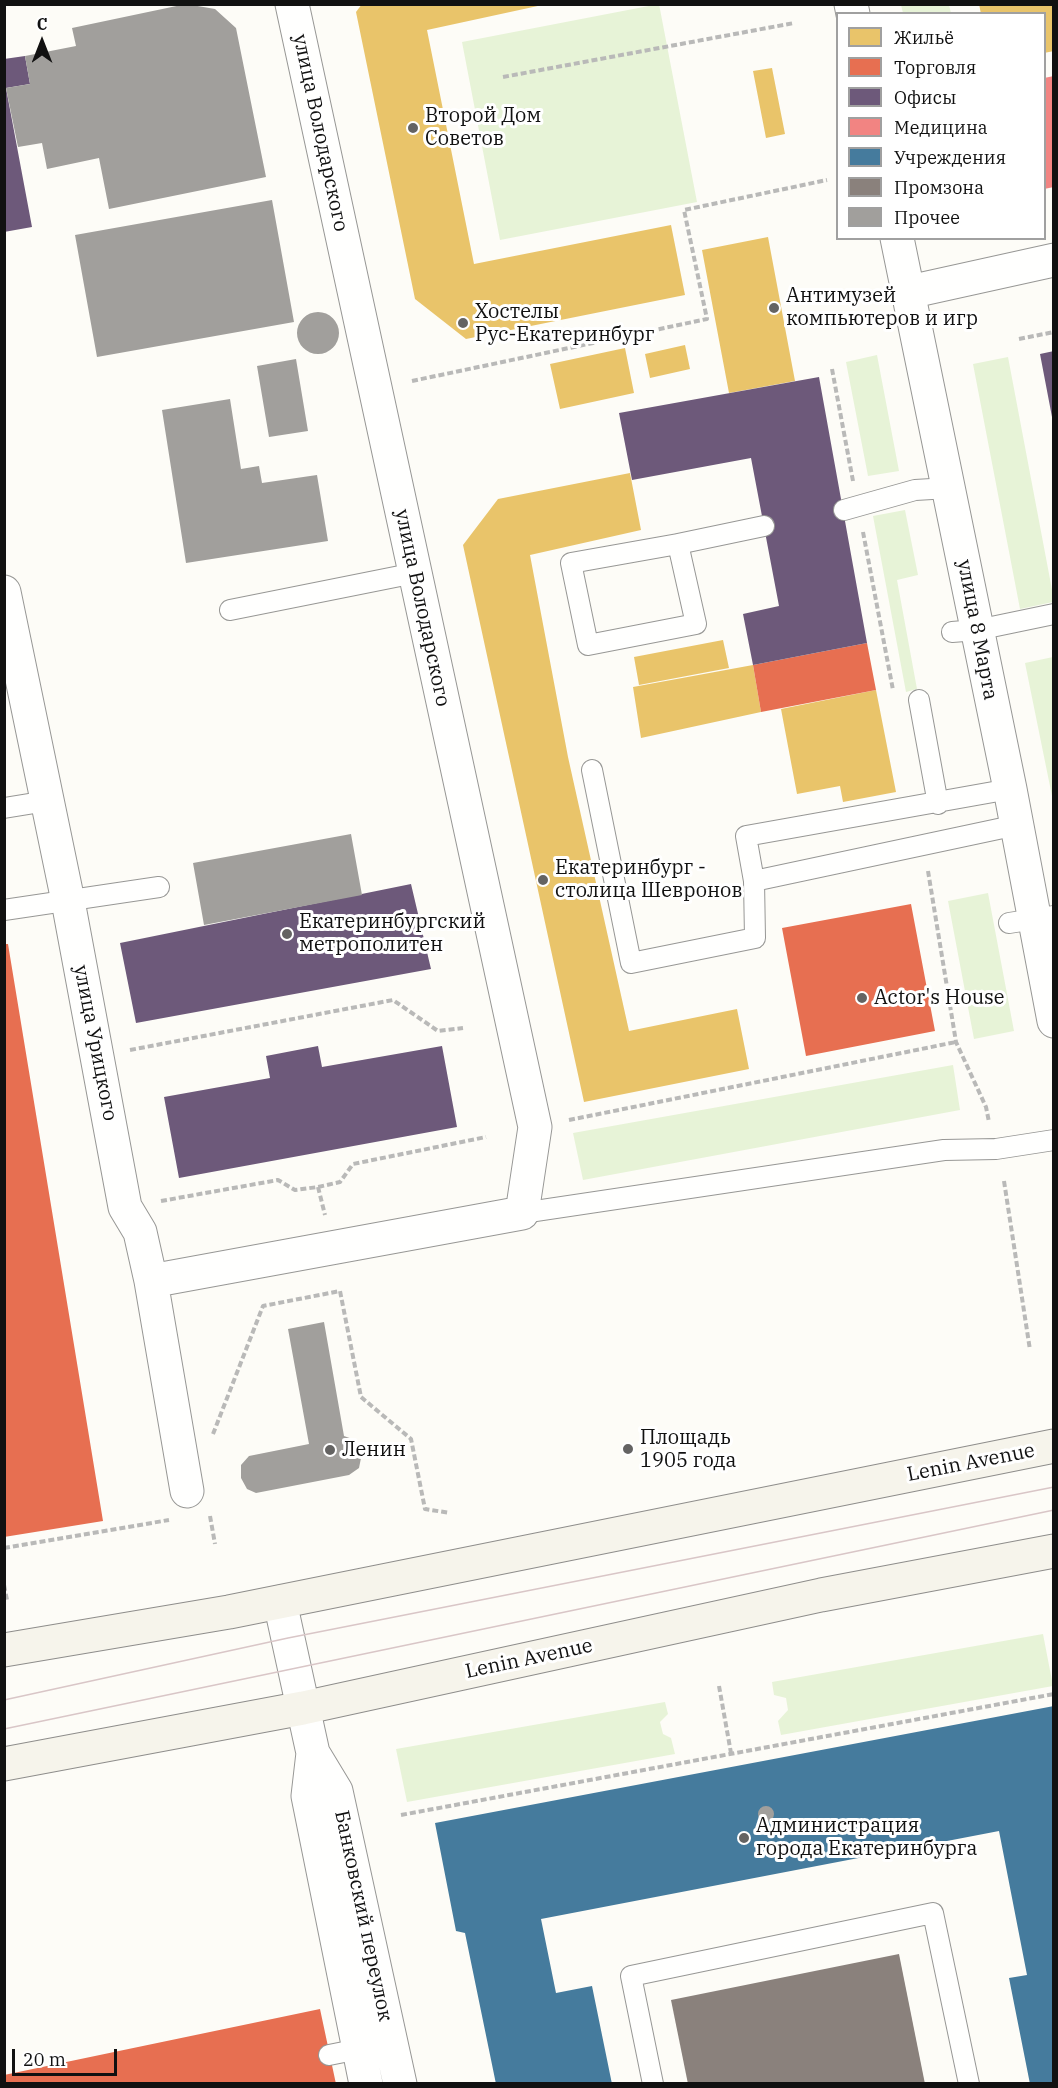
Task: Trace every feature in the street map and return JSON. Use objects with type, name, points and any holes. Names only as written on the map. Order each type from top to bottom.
[{"type":"main road","name":"Lenin Avenue","points":[[4,1650],[280,1602],[1053,1446]]},
{"type":"main road","name":"Lenin Avenue","points":[[4,1764],[303,1708],[821,1595],[1053,1551]]},
{"type":"street","name":"улица Володарского","points":[[292,4],[535,1127],[522,1213]]},
{"type":"street","name":"улица 8 Марта","points":[[897,240],[949,488],[965,631],[1010,789],[1053,1021]]},
{"type":"street","points":[[909,292],[1053,260]]},
{"type":"street","name":"улица Урицкого","points":[[4,592],[68,901],[125,1207],[140,1232],[151,1281],[187,1491]]},
{"type":"street","points":[[151,1281],[522,1213]]},
{"type":"street","name":"Банковский переулок","points":[[280,1602],[313,1753],[336,1791],[400,2084]]},
{"type":"street","name":"Банковский переулок","points":[[313,1753],[308,1796],[344,2052],[366,2084]]},
{"type":"lane","points":[[844,510],[915,490],[949,488]]},
{"type":"lane","points":[[678,544],[696,624],[588,645],[571,563],[764,526]]},
{"type":"lane","points":[[230,610],[415,573]]},
{"type":"lane","points":[[965,631],[1053,614]]},
{"type":"lane","points":[[919,700],[938,804]]},
{"type":"lane","points":[[592,771],[631,963],[755,938],[754,881],[746,836],[938,804],[1010,789]]},
{"type":"lane","points":[[4,808],[47,801]]},
{"type":"lane","points":[[754,881],[1017,825]]},
{"type":"lane","points":[[4,910],[159,887]]},
{"type":"lane","points":[[522,1213],[944,1150],[996,1149],[1053,1140]]},
{"type":"lane","points":[[653,2084],[631,1976],[933,1913],[969,2084]]},
{"type":"path","points":[[503,77],[794,23]]},
{"type":"path","points":[[412,381],[707,319],[684,210],[827,180]]},
{"type":"path","points":[[1019,339],[1053,332]]},
{"type":"path","points":[[931,891],[956,1042],[986,1107],[992,1131]]},
{"type":"path","points":[[141,1048],[393,1000],[438,1031],[463,1028]]},
{"type":"path","points":[[569,1120],[956,1042]]},
{"type":"path","points":[[151,1203],[278,1180],[296,1190],[318,1187],[340,1182],[353,1164],[486,1137]]},
{"type":"path","points":[[1004,1181],[1030,1350]]},
{"type":"path","points":[[318,1187],[326,1219]]},
{"type":"path","points":[[210,1442],[263,1306],[340,1291],[361,1397],[411,1439],[425,1509],[450,1513]]},
{"type":"path","points":[[4,1548],[144,1523]]},
{"type":"path","points":[[4,1585],[8,1600]]},
{"type":"path","points":[[719,1686],[731,1752]]},
{"type":"path","points":[[400,1815],[1053,1694]]},
{"type":"green space","points":[[659,4],[697,202],[500,240],[462,42]]},
{"type":"green space","points":[[901,5],[949,5],[951,12],[903,12]]},
{"type":"green space","points":[[877,355],[899,471],[868,476],[846,362]]},
{"type":"green space","points":[[1008,357],[1053,595],[1053,602],[1020,609],[973,364]]},
{"type":"green space","points":[[905,510],[918,575],[897,580],[917,689],[906,692],[873,516]]},
{"type":"green space","points":[[1054,657],[1053,801],[1025,663]]},
{"type":"green space","points":[[988,893],[1014,1031],[974,1039],[948,901]]},
{"type":"green space","points":[[953,1065],[960,1110],[583,1180],[573,1133]]},
{"type":"green space","points":[[1043,1634],[1053,1686],[781,1735],[778,1721],[788,1710],[786,1698],[774,1695],[772,1682]]},
{"type":"green space","points":[[665,1702],[668,1714],[660,1722],[663,1734],[671,1738],[675,1754],[407,1802],[396,1749]]},
{"type":"building: Жильё","name":"Второй Дом Советов","points":[[362,4],[547,4],[427,30],[474,264],[671,225],[685,295],[466,339],[415,299],[356,12]]},
{"type":"building: Жильё","points":[[979,4],[1053,4],[1054,51],[1046,53],[1046,12],[981,12]]},
{"type":"building: Жильё","points":[[772,68],[785,134],[766,138],[753,71]]},
{"type":"building: Жильё","points":[[768,237],[795,381],[729,393],[702,250]]},
{"type":"building: Жильё","points":[[685,345],[690,369],[650,378],[645,354]]},
{"type":"building: Жильё","points":[[625,348],[634,393],[560,409],[550,364]]},
{"type":"building: Жильё","points":[[630,473],[641,530],[530,555],[568,757],[629,1031],[737,1009],[749,1069],[584,1102],[463,545],[498,499]]},
{"type":"building: Жильё","points":[[723,640],[729,668],[639,685],[634,657]]},
{"type":"building: Жильё","points":[[753,665],[761,712],[641,738],[633,687]]},
{"type":"building: Жильё","points":[[876,690],[896,792],[843,802],[840,786],[797,794],[781,709]]},
{"type":"building: Торговля","points":[[867,643],[876,690],[761,712],[753,665]]},
{"type":"building: Торговля","name":"Actor's House","points":[[911,904],[935,1031],[806,1056],[782,928]]},
{"type":"building: Торговля","points":[[4,944],[8,944],[103,1521],[4,1537]]},
{"type":"building: Торговля","points":[[320,2009],[336,2084],[4,2084],[4,2075]]},
{"type":"building: Офисы","points":[[25,56],[30,84],[6,88],[32,227],[4,232],[4,59]]},
{"type":"building: Офисы","points":[[1054,351],[1054,417],[1052,417],[1040,354]]},
{"type":"building: Офисы","points":[[819,377],[867,643],[753,665],[743,614],[779,606],[751,458],[632,480],[619,413]]},
{"type":"building: Офисы","points":[[411,884],[431,969],[136,1023],[120,943]]},
{"type":"building: Офисы","points":[[318,1046],[322,1067],[442,1046],[457,1127],[179,1178],[164,1097],[270,1078],[266,1056]]},
{"type":"building: Медицина","points":[[1054,76],[1054,187],[1046,189],[1046,78]]},
{"type":"building: Учреждения","points":[[1054,1706],[1054,2084],[1030,2084],[1009,1978],[1027,1975],[999,1831],[541,1919],[556,1993],[592,1986],[612,2084],[496,2084],[465,1933],[456,1931],[435,1823]]},
{"type":"building: Промзона","points":[[899,1954],[925,2084],[688,2084],[671,2000]]},
{"type":"building: Прочее","points":[[186,4],[215,9],[236,28],[266,177],[109,209],[99,158],[47,169],[42,143],[18,147],[6,88],[30,84],[25,56],[76,46],[72,28]]},
{"type":"building: Прочее","points":[[272,200],[294,322],[97,357],[75,235]]},
{"type":"building: Прочее","points":[[318,312],[333,318],[339,333],[333,348],[318,354],[303,348],[297,333],[303,318]]},
{"type":"building: Прочее","points":[[296,359],[308,431],[269,437],[257,366]]},
{"type":"building: Прочее","points":[[230,399],[241,469],[259,466],[262,483],[317,475],[328,541],[186,563],[162,410]]},
{"type":"building: Прочее","points":[[351,834],[362,895],[204,925],[193,863]]},
{"type":"building: Прочее","points":[[324,1322],[344,1436],[355,1440],[362,1453],[359,1468],[349,1475],[256,1493],[247,1489],[241,1478],[241,1465],[249,1456],[309,1444],[288,1329]]},
{"type":"building: Прочее","points":[[763,1806],[769,1806],[774,1814],[772,1820],[763,1822],[758,1817],[758,1811]]},
{"type":"tram line","points":[[4,1700],[288,1638],[1054,1487]]},
{"type":"tram line","points":[[4,1729],[1054,1510]]},
{"type":"place","name":"Второй Дом Советов","points":[[413,128]]},
{"type":"place","name":"Антимузей компьютеров и игр","points":[[774,308]]},
{"type":"place","name":"Хостелы Рус-Екатеринбург","points":[[463,323]]},
{"type":"place","name":"Екатеринбург - столица Шевронов","points":[[543,880]]},
{"type":"place","name":"Екатеринбургский метрополитен","points":[[287,934]]},
{"type":"place","name":"Actor's House","points":[[862,998]]},
{"type":"place","name":"Площадь 1905 года","points":[[628,1449]]},
{"type":"place","name":"Ленин","points":[[330,1450]]},
{"type":"place","name":"Администрация города Екатеринбурга","points":[[744,1838]]}]
